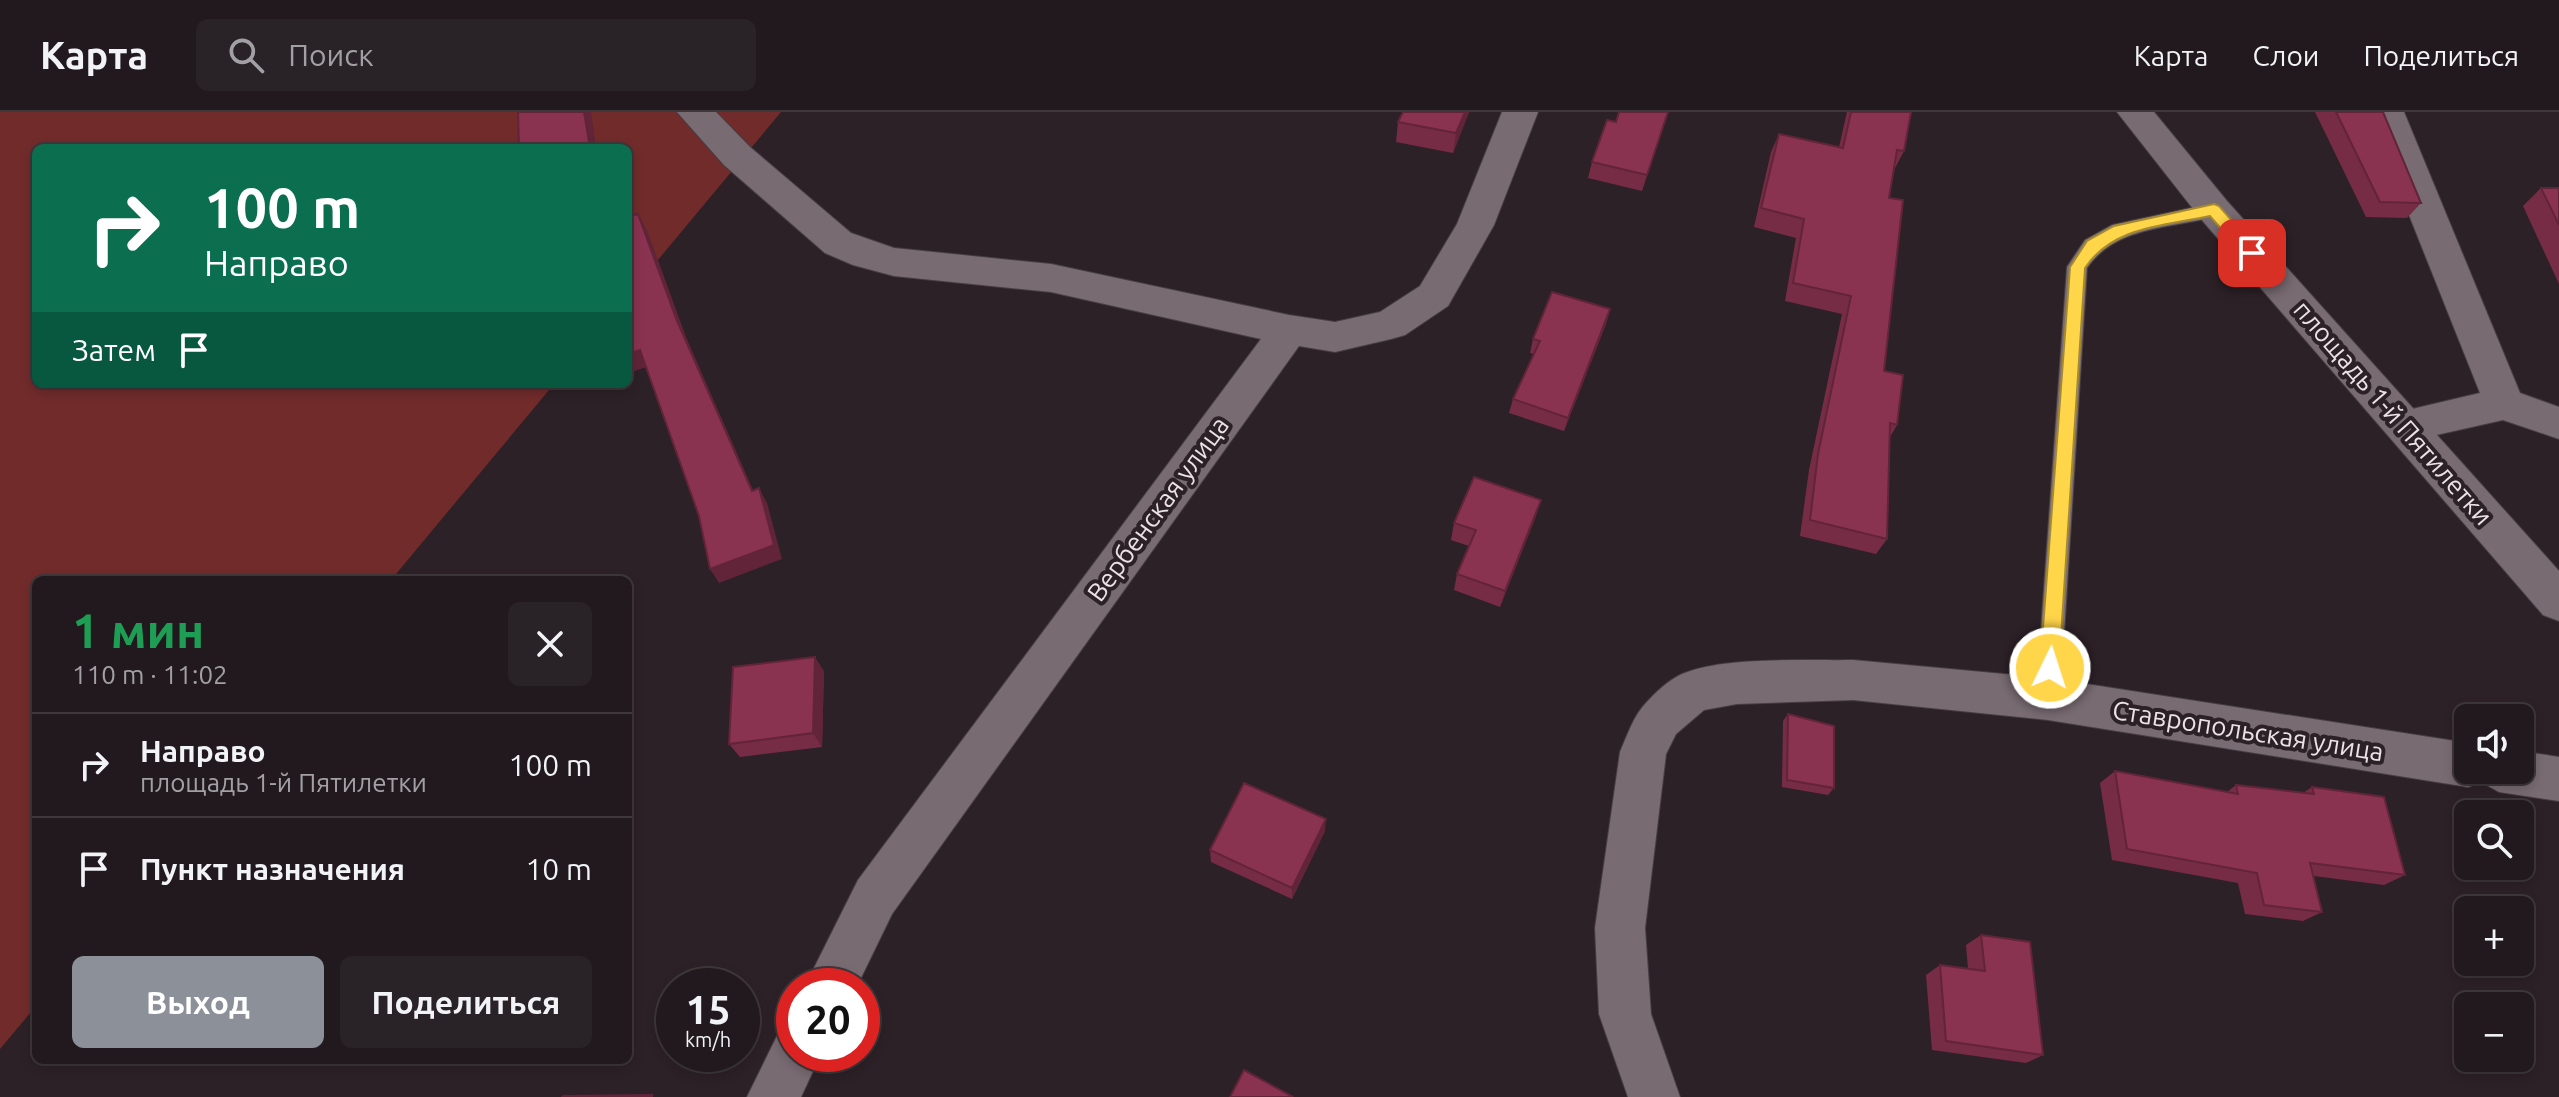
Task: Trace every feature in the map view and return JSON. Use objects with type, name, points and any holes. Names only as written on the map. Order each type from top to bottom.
[{"type":"street","points":[[695,112],[737,156],[838,243],[866,255],[894,262],[1051,278],[1289,330],[1335,337],[1391,324],[1434,296],[1475,225],[1520,112]]},
{"type":"street","name":"площадь 1-й Пятилетки","points":[[2135,112],[2214,210],[2559,602]]},
{"type":"street","points":[[2386,112],[2504,404]]},
{"type":"street","name":"Вербенская улица","points":[[839,968],[875,897],[1289,330]]},
{"type":"street","points":[[2405,426],[2504,404],[2559,423]]},
{"type":"street","name":"Ставропольская улица","points":[[1654,1097],[1625,1014],[1620,928],[1643,752],[1660,719],[1693,691],[1737,684],[1853,680],[2048,699],[2454,763]]},
{"type":"street","points":[[2534,775],[2559,779]]},
{"type":"street","points":[[773,1097],[786,1072]]},
{"type":"lane","points":[[2048,699],[2077,267],[2092,245],[2119,230],[2214,210]]},
{"type":"shaded area","points":[[0,112],[781,112],[632,291],[632,144],[32,144],[32,388],[551,388],[394,576],[32,576],[32,1011],[0,1049]]},
{"type":"building","points":[[518,112],[584,112],[589,144],[519,144]]},
{"type":"building","points":[[1403,112],[1465,112],[1456,133],[1398,122]]},
{"type":"building","points":[[1619,112],[1668,112],[1647,175],[1592,162],[1607,120],[1616,122]]},
{"type":"building","points":[[1851,112],[1911,112],[1904,151],[1897,150],[1889,198],[1903,200],[1884,371],[1903,375],[1897,425],[1890,423],[1887,539],[1810,520],[1818,454],[1851,296],[1793,283],[1804,219],[1761,208],[1779,134],[1843,148]]},
{"type":"building","points":[[2336,112],[2383,112],[2421,203],[2380,202]]},
{"type":"building","points":[[2541,188],[2559,188],[2559,225]]},
{"type":"building","points":[[638,214],[677,321],[752,491],[759,488],[774,545],[710,569],[699,516],[640,350],[632,353],[632,216]]},
{"type":"building","points":[[1552,292],[1610,309],[1568,418],[1513,399],[1540,341],[1533,339]]},
{"type":"building","points":[[1474,477],[1541,500],[1505,591],[1457,574],[1476,530],[1454,523]]},
{"type":"building","points":[[815,657],[813,733],[729,744],[733,667]]},
{"type":"building","points":[[1788,714],[1834,726],[1834,788],[1787,780]]},
{"type":"building","points":[[2115,771],[2238,794],[2236,785],[2314,794],[2312,787],[2384,797],[2405,875],[2310,863],[2322,912],[2264,905],[2257,873],[2127,849]]},
{"type":"building","points":[[1244,783],[1326,819],[1292,888],[1210,850]]},
{"type":"building","points":[[1981,935],[2030,942],[2043,1055],[1946,1041],[1940,965],[1985,971]]},
{"type":"building","points":[[1244,1070],[1293,1097],[1230,1097]]},
{"type":"building","points":[[563,1096],[652,1097],[562,1097]]},
{"type":"route","points":[[2050,668],[2077,267],[2092,245],[2119,230],[2214,210],[2252,253]]}]
